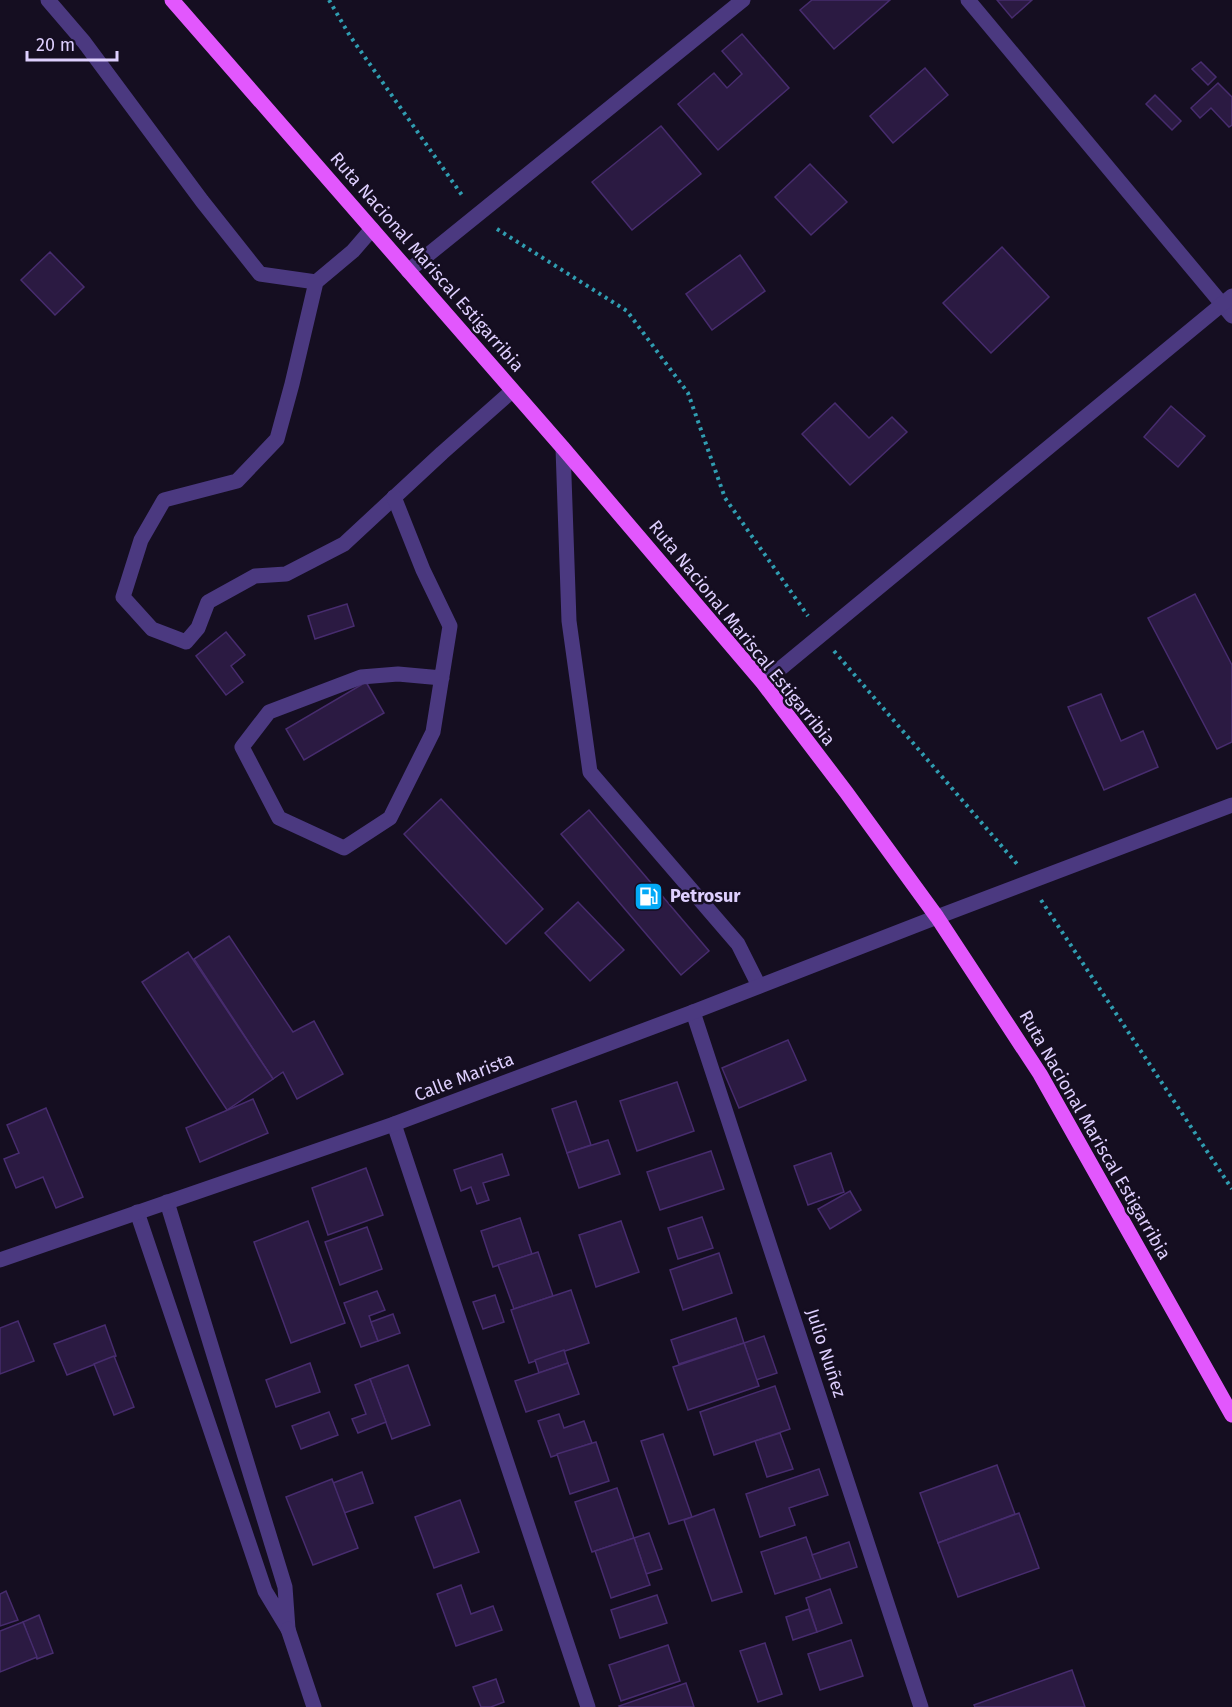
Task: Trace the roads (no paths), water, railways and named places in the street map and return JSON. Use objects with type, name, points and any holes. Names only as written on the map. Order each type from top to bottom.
[{"type":"main road","name":"Ruta Nacional Mariscal Estigarribia","points":[[172,0],[563,448],[763,683],[846,792],[937,917],[1040,1074],[1230,1406]]},
{"type":"street","points":[[48,0],[84,42],[202,201],[260,274],[316,282]]},
{"type":"street","points":[[408,271],[743,0]]},
{"type":"street","points":[[763,683],[1229,305],[968,0]]},
{"type":"street","points":[[372,230],[353,251],[316,282],[277,439],[237,481],[164,500],[141,540],[123,597],[152,629],[186,642],[198,628],[208,602],[255,576],[286,574],[344,543],[512,391]]},
{"type":"street","points":[[563,448],[569,621],[590,772],[738,944],[759,986]]},
{"type":"street","points":[[394,497],[423,570],[450,626],[442,678],[433,732],[390,818],[344,848],[279,818],[242,747],[269,712],[361,677],[398,674],[442,678]]},
{"type":"street","name":"Calle Marista","points":[[0,1260],[394,1124],[1232,805]]},
{"type":"street","name":"Julio Nuñez","points":[[693,1012],[921,1707]]},
{"type":"street","points":[[394,1124],[588,1707]]},
{"type":"street","points":[[167,1202],[285,1587],[288,1629]]},
{"type":"street","points":[[137,1212],[265,1591],[288,1629],[314,1707]]},
{"type":"place","name":"Petrosur","points":[[649,896]]}]
